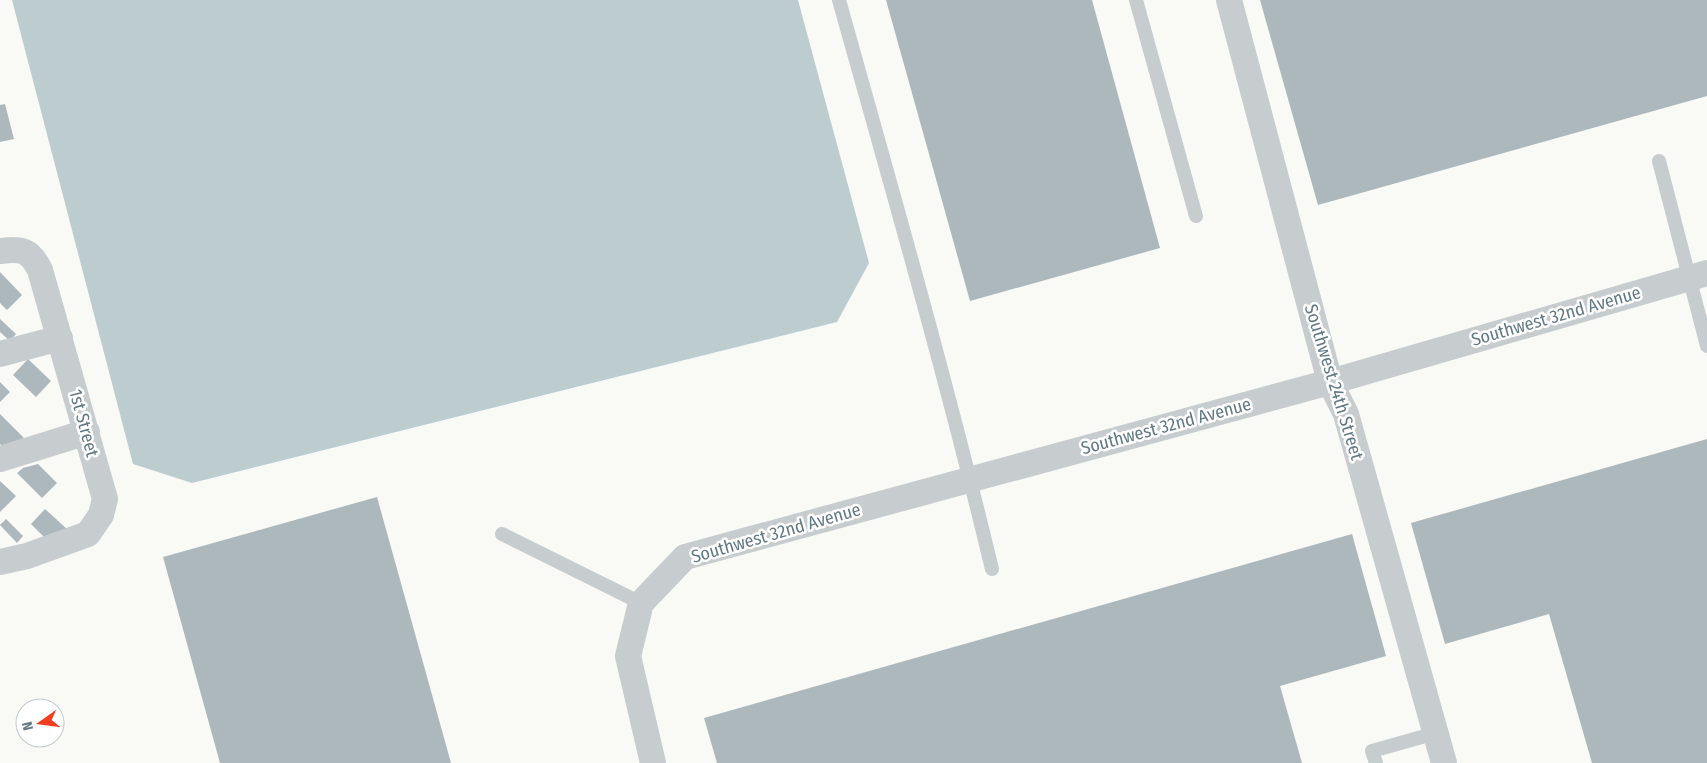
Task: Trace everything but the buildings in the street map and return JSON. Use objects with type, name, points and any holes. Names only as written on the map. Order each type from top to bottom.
[{"type":"street","name":"Southwest 24th Street","points":[[1229,0],[1330,382],[1346,414],[1444,763]]},
{"type":"street","name":"1st Street","points":[[0,251],[14,249],[27,252],[35,260],[40,270],[105,499],[101,515],[88,534],[27,556],[0,562]]},
{"type":"street","name":"Southwest 32nd Avenue","points":[[641,603],[685,557],[1330,382],[1698,275]]},
{"type":"street","points":[[0,354],[60,338]]},
{"type":"street","points":[[0,460],[87,432]]},
{"type":"street","points":[[641,603],[628,656],[653,763]]},
{"type":"lane","points":[[839,0],[971,479],[992,569]]},
{"type":"lane","points":[[1136,0],[1196,216]]},
{"type":"lane","points":[[1659,161],[1698,275],[1707,346]]},
{"type":"lane","points":[[502,534],[641,603]]},
{"type":"lane","points":[[1376,763],[1372,751],[1436,733]]},
{"type":"shaded area","points":[[12,0],[798,0],[869,263],[837,322],[192,483],[133,464]]}]
